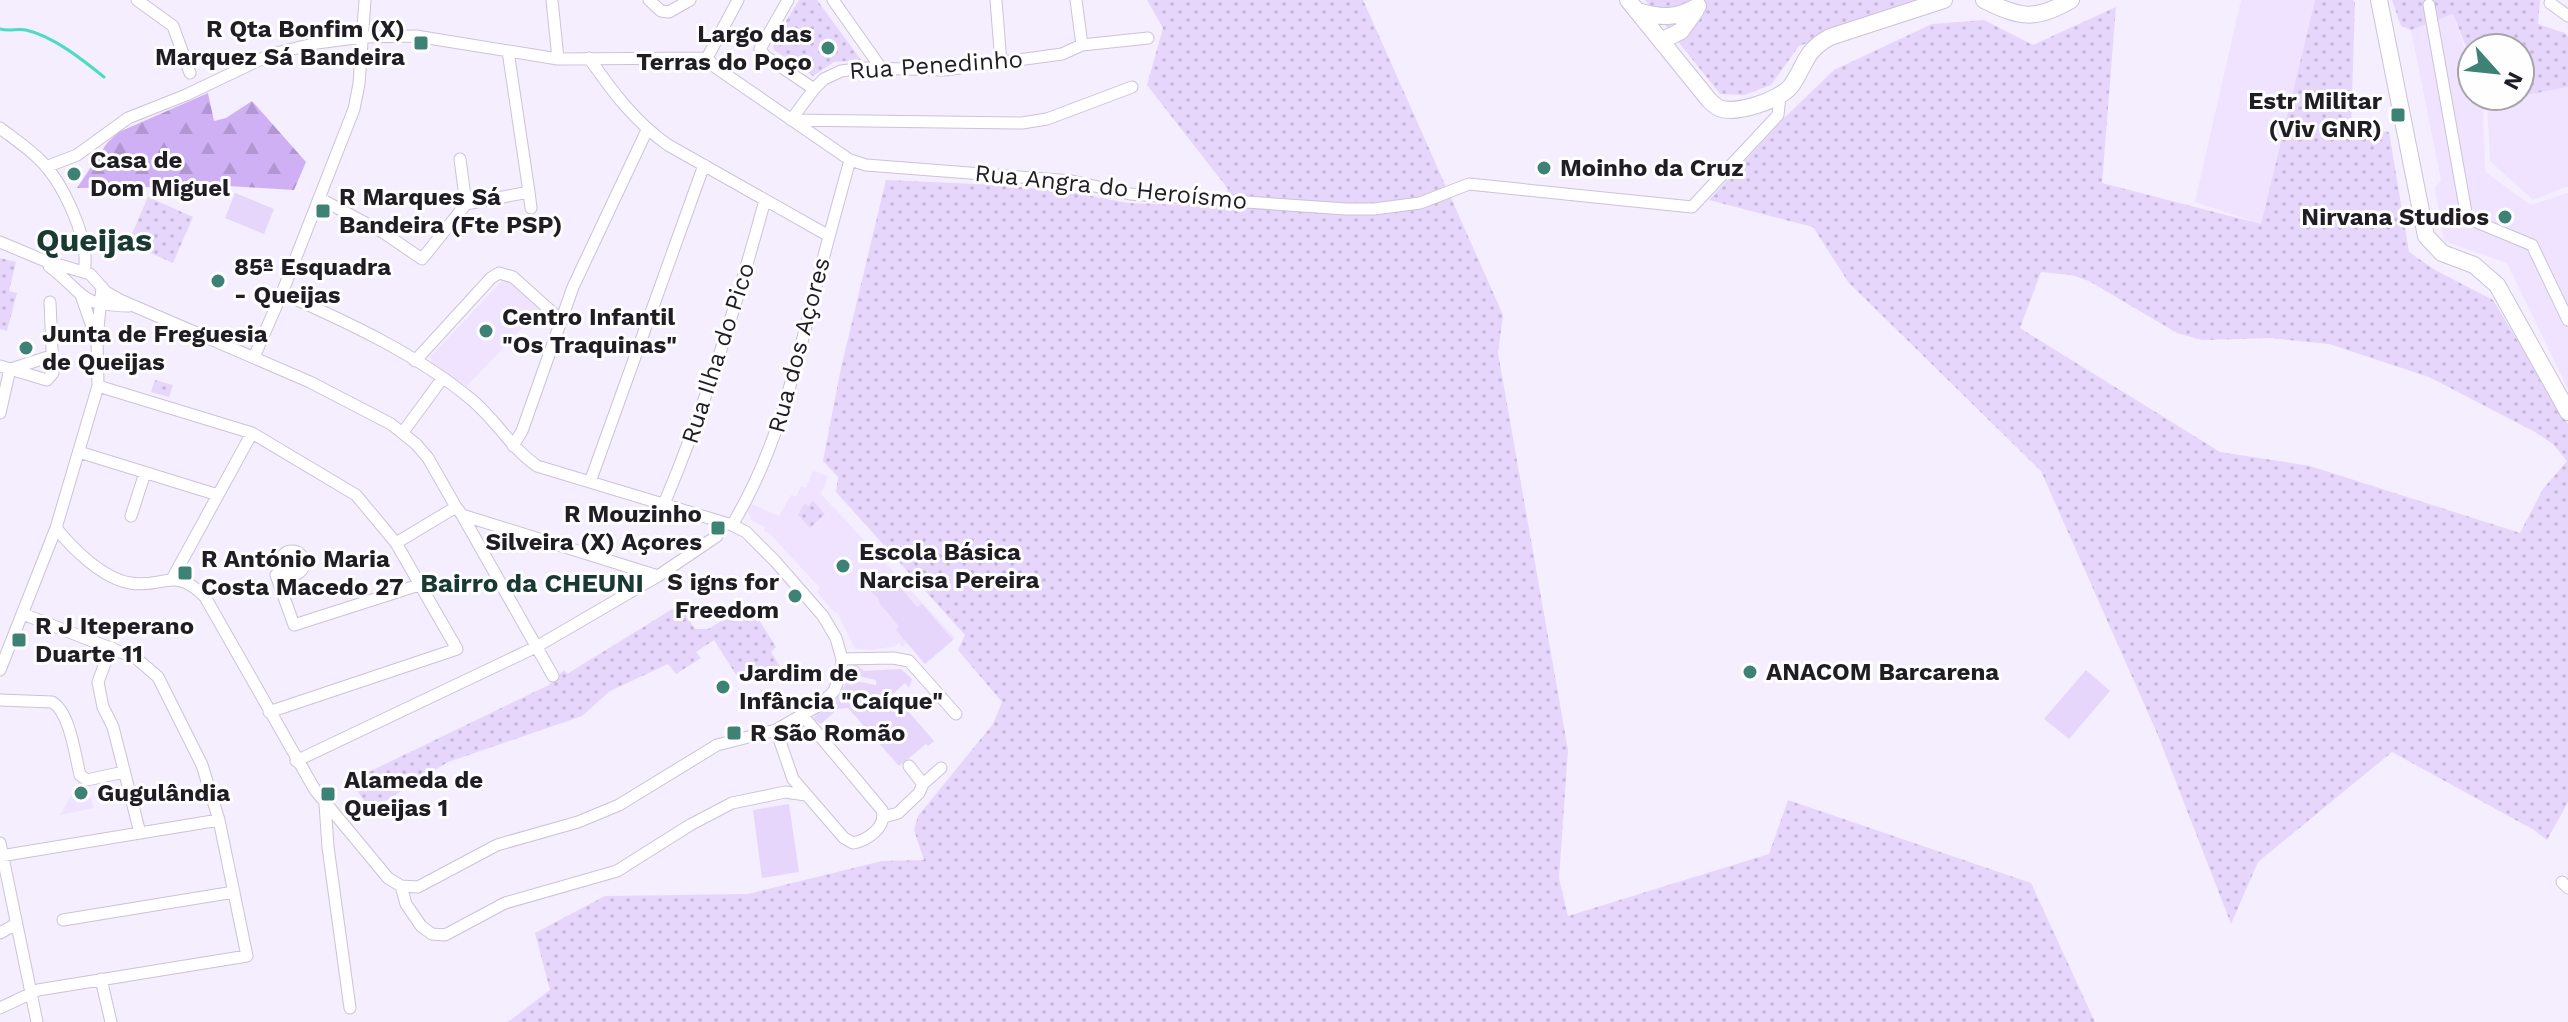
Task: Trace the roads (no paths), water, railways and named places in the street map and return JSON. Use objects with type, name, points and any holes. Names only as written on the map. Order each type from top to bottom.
[{"type":"street","points":[[137,0],[173,26],[190,73],[186,95]]},
{"type":"street","points":[[254,357],[354,109],[359,84],[365,0]]},
{"type":"street","points":[[552,0],[558,59]]},
{"type":"street","points":[[649,0],[661,11],[669,12],[690,0]]},
{"type":"street","points":[[46,167],[77,155],[128,118],[186,95],[272,54],[317,43],[362,37],[416,36],[558,59],[707,58],[738,0]]},
{"type":"street","points":[[788,0],[760,49],[765,56],[814,89]]},
{"type":"street","points":[[850,0],[835,4],[881,68]]},
{"type":"street","points":[[996,0],[1001,63]]},
{"type":"street","points":[[1076,0],[1082,45]]},
{"type":"street","points":[[1632,5],[1709,100],[1719,108],[1730,109],[1755,105],[1780,96],[1790,87],[1806,56],[1817,44],[1830,37],[1944,0]]},
{"type":"street","points":[[1984,0],[2023,16],[2042,13],[2071,0]]},
{"type":"street","points":[[2379,0],[2426,236],[2442,253],[2474,265],[2497,285],[2568,412]]},
{"type":"street","points":[[2550,3],[2568,16]]},
{"type":"street","points":[[1632,5],[1668,18],[1694,11]]},
{"type":"street","points":[[2429,5],[2467,218],[2532,245],[2568,320]]},
{"type":"street","points":[[1685,71],[1681,50],[1694,11]]},
{"type":"street","points":[[1661,41],[1673,36],[1694,11]]},
{"type":"street","name":"Rua Penedinho","points":[[791,120],[824,79],[841,71],[881,68],[945,70],[1062,54],[1082,45],[1148,38]]},
{"type":"street","points":[[508,51],[531,208]]},
{"type":"street","points":[[589,58],[608,88],[647,130],[829,236]]},
{"type":"street","name":"Rua Angra do Heroísmo","points":[[707,58],[715,67],[850,160],[882,167],[1072,181],[1130,194],[1346,209],[1420,203],[1469,184],[1692,207],[1778,115],[1780,96]]},
{"type":"street","points":[[190,73],[207,85]]},
{"type":"street","points":[[791,120],[1022,123],[1047,119],[1132,87]]},
{"type":"street","points":[[0,128],[40,160],[64,192],[86,252],[82,272]]},
{"type":"street","points":[[513,446],[522,431],[561,320],[606,213],[647,130]]},
{"type":"street","points":[[460,159],[466,204]]},
{"type":"street","name":"Rua dos Açores","points":[[732,525],[760,472],[777,430],[850,160]]},
{"type":"street","points":[[590,482],[704,165]]},
{"type":"street","points":[[319,198],[384,233],[422,259],[466,204],[529,192]]},
{"type":"street","name":"Rua Ilha do Pico","points":[[664,504],[718,365],[765,200]]},
{"type":"street","points":[[0,242],[95,278],[98,386],[56,528],[0,670]]},
{"type":"street","points":[[43,260],[72,285],[96,297],[134,306]]},
{"type":"street","points":[[72,285],[74,276],[82,272]]},
{"type":"street","points":[[415,361],[499,273],[513,277],[561,320]]},
{"type":"street","points":[[56,528],[84,559],[123,581],[133,584],[172,579],[197,588],[205,597],[296,761],[325,803],[388,878],[401,886],[422,887],[497,845],[619,805],[717,745],[776,730],[803,716],[834,691],[842,659],[834,635],[803,591],[749,535],[732,525],[537,466],[513,446],[478,406],[442,379],[355,327],[282,293]]},
{"type":"street","points":[[96,297],[113,297],[254,357],[338,396],[403,432],[428,458],[553,676]]},
{"type":"street","points":[[96,297],[97,339]]},
{"type":"street","points":[[5,368],[47,380],[53,373],[50,302]]},
{"type":"street","points":[[5,368],[51,356]]},
{"type":"street","points":[[0,413],[5,368]]},
{"type":"street","points":[[403,432],[442,379]]},
{"type":"street","points":[[98,386],[252,433],[356,495],[396,543],[457,649],[269,712]]},
{"type":"street","points":[[172,579],[252,433]]},
{"type":"street","points":[[79,452],[218,495]]},
{"type":"street","points":[[131,516],[145,473]]},
{"type":"street","points":[[396,543],[459,511],[658,576]]},
{"type":"street","points":[[296,761],[536,647],[658,576],[717,536]]},
{"type":"street","points":[[282,570],[276,575],[294,625],[419,585]]},
{"type":"street","points":[[0,1008],[30,992],[247,956],[219,820],[202,765],[158,677],[136,658],[23,614]]},
{"type":"street","points":[[111,647],[98,682],[140,833]]},
{"type":"street","points":[[842,659],[893,658],[909,661],[956,714]]},
{"type":"street","points":[[0,700],[52,702],[58,705],[66,719],[80,775],[87,780],[124,772]]},
{"type":"street","points":[[776,730],[788,769],[806,795],[844,838],[853,843],[864,840],[881,826],[884,817],[876,803],[803,716]]},
{"type":"street","points":[[909,766],[923,784]]},
{"type":"street","points":[[884,817],[898,813],[941,768]]},
{"type":"street","points":[[401,886],[406,904],[421,926],[432,934],[445,935],[505,903],[617,871],[690,825],[732,803],[785,792],[806,795]]},
{"type":"street","points":[[325,803],[350,1008]]},
{"type":"street","points":[[37,1022],[1,851],[219,820]]},
{"type":"street","points":[[63,920],[234,892]]},
{"type":"street","points":[[0,933],[16,924]]},
{"type":"street","points":[[101,979],[111,1022]]},
{"type":"waterway","points":[[0,29],[26,30],[47,37],[104,77]]},
{"type":"place","name":"R Qta Bonfim (X) Marquez Sá Bandeira","points":[[421,43]]},
{"type":"place","name":"Largo das Terras do Poço","points":[[828,48]]},
{"type":"place","name":"Estr Militar (Viv GNR)","points":[[2398,115]]},
{"type":"place","name":"Moinho da Cruz","points":[[1544,168]]},
{"type":"place","name":"Casa de Dom Miguel","points":[[74,174]]},
{"type":"place","name":"R Marques Sá Bandeira (Fte PSP)","points":[[323,211]]},
{"type":"place","name":"Nirvana Studios","points":[[2505,217]]},
{"type":"place","name":"85ª Esquadra - Queijas","points":[[218,281]]},
{"type":"place","name":"Centro Infantil \"Os Traquinas\"","points":[[486,331]]},
{"type":"place","name":"Junta de Freguesia de Queijas","points":[[26,348]]},
{"type":"place","name":"R Mouzinho Silveira (X) Açores","points":[[718,528]]},
{"type":"place","name":"Escola Básica Narcisa Pereira","points":[[843,566]]},
{"type":"place","name":"R António Maria Costa Macedo 27","points":[[185,573]]},
{"type":"place","name":"S igns for Freedom","points":[[795,596]]},
{"type":"place","name":"R J Iteperano Duarte 11","points":[[19,640]]},
{"type":"place","name":"ANACOM Barcarena","points":[[1750,672]]},
{"type":"place","name":"Jardim de Infância \"Caíque\"","points":[[723,687]]},
{"type":"place","name":"R São Romão","points":[[734,733]]},
{"type":"place","name":"Gugulândia","points":[[81,793]]},
{"type":"place","name":"Alameda de Queijas 1","points":[[328,794]]},
{"type":"district","name":"Queijas","points":[[94,240]]},
{"type":"district","name":"Bairro da CHEUNI","points":[[532,583]]}]
